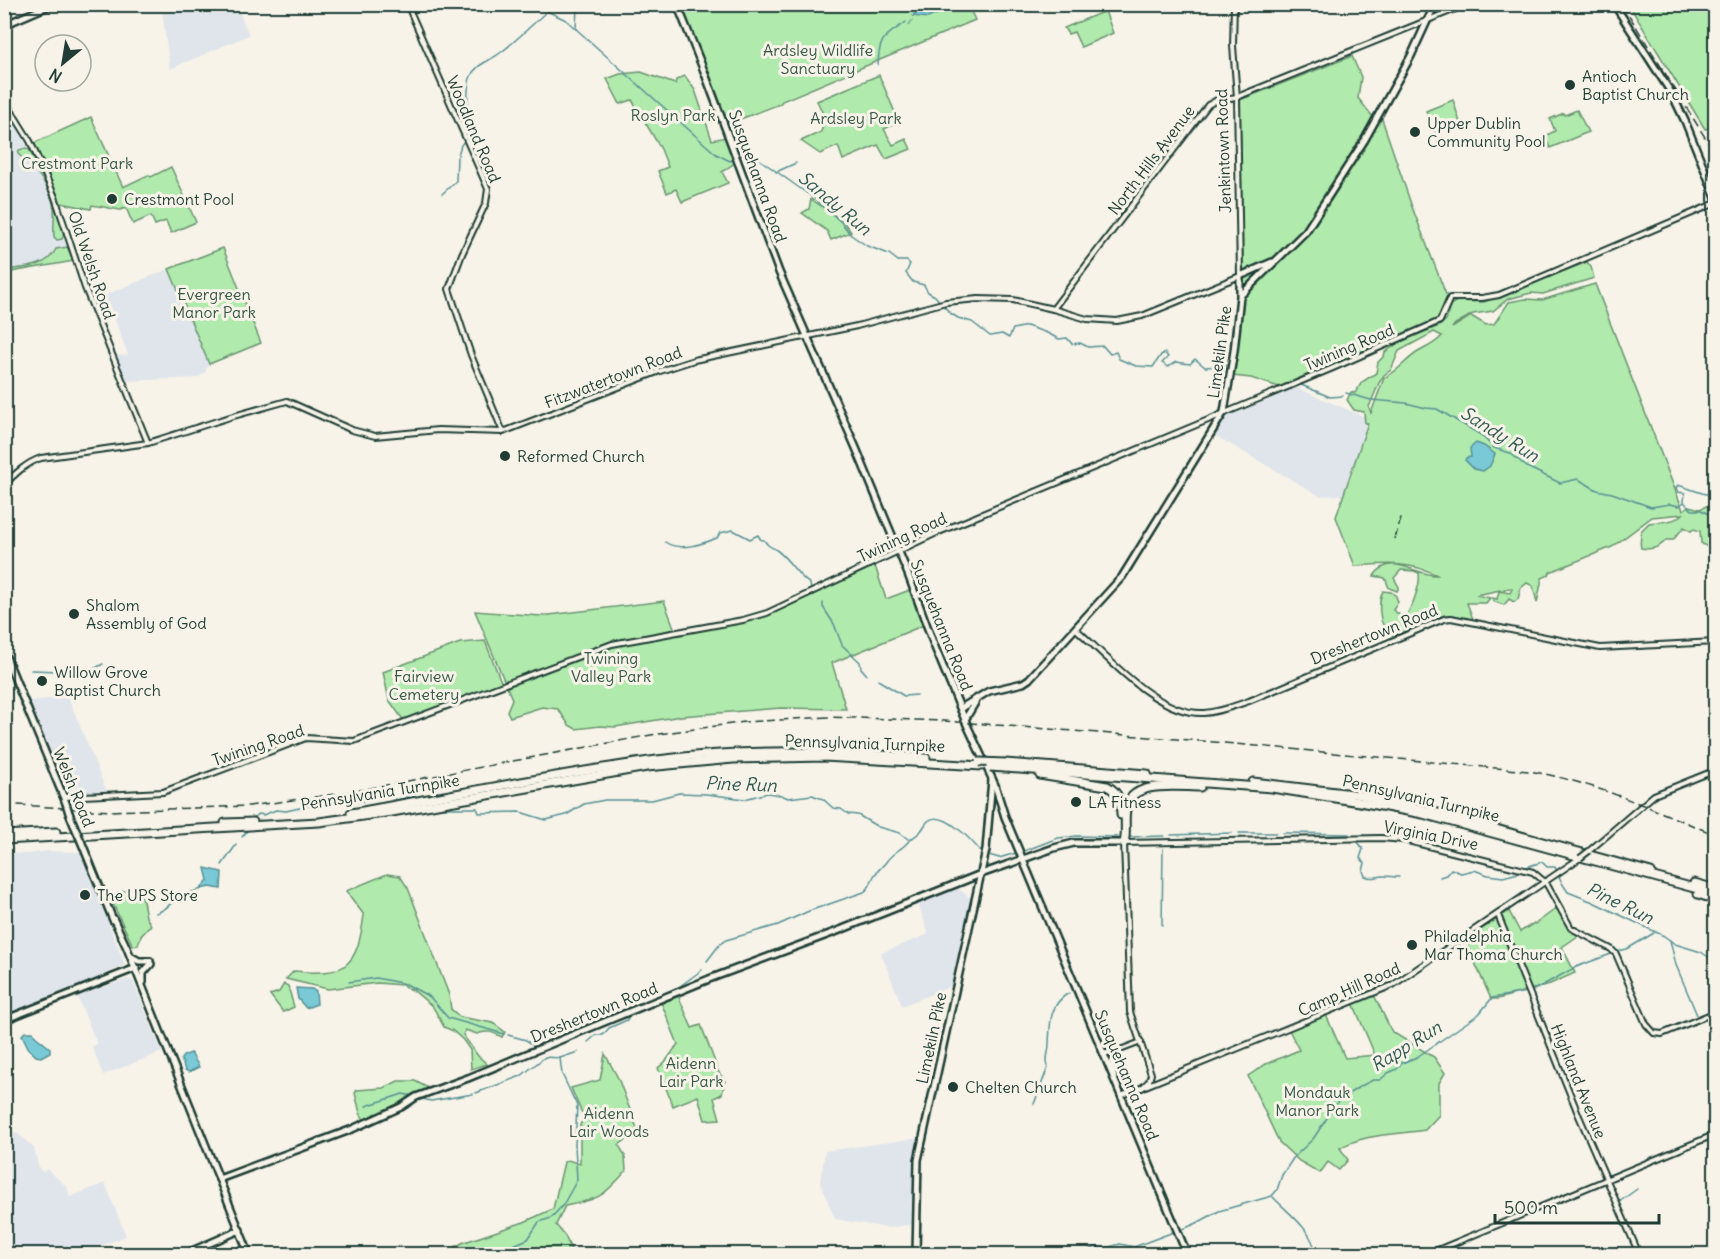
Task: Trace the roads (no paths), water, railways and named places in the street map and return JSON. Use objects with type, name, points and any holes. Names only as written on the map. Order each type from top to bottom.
[{"type":"highway","name":"Pennsylvania Turnpike","points":[[4,835],[326,816],[658,760],[753,753],[850,752],[1272,788],[1360,802],[1423,814],[1716,894]]},
{"type":"highway","name":"Pennsylvania Turnpike","points":[[4,840],[319,822],[647,767],[733,759],[835,758],[980,764]]},
{"type":"highway","name":"Pennsylvania Turnpike","points":[[1005,766],[1281,784],[1361,795],[1431,811],[1716,889]]},
{"type":"highway","points":[[1005,766],[1102,784],[1111,788],[1120,803],[1124,843]]},
{"type":"highway","points":[[1124,843],[1127,802],[1132,795],[1143,788],[1272,788]]},
{"type":"highway","points":[[1628,870],[1716,900]]},
{"type":"main road","points":[[4,25],[53,4]]},
{"type":"main road","name":"Susquehanna Road","points":[[677,4],[778,270],[898,551],[1187,1254]]},
{"type":"main road","name":"Limekiln Pike","points":[[961,708],[975,702],[989,691],[1026,681],[1122,577],[1224,412],[1240,296],[1306,231],[1357,153],[1429,20],[1435,4]]},
{"type":"main road","points":[[1614,4],[1672,94],[1716,200]]},
{"type":"main road","name":"Fitzwatertown Road","points":[[1240,276],[1272,262]]},
{"type":"main road","name":"Jenkintown Road","points":[[1240,276],[1240,296]]},
{"type":"main road","name":"Welsh Road","points":[[4,652],[149,1004]]},
{"type":"main road","points":[[966,721],[966,715],[975,702]]},
{"type":"main road","points":[[989,828],[992,778]]},
{"type":"main road","points":[[989,828],[993,799],[990,796]]},
{"type":"main road","points":[[992,815],[995,808],[1001,804]]},
{"type":"main road","name":"Limekiln Pike","points":[[916,1254],[920,1147],[981,874],[989,828]]},
{"type":"main road","name":"Virginia Drive","points":[[981,874],[1074,843],[1124,843]]},
{"type":"main road","name":"Dreshertown Road","points":[[219,1179],[350,1130],[416,1097],[468,1078],[709,979],[981,874]]},
{"type":"main road","name":"Welsh Road","points":[[113,918],[249,1254]]},
{"type":"main road","points":[[127,948],[135,960],[151,962],[143,974],[146,995]]},
{"type":"main road","points":[[4,1020],[134,969]]},
{"type":"main road","points":[[185,1254],[240,1230]]},
{"type":"street","name":"Woodland Road","points":[[407,4],[488,189],[486,203],[462,254],[449,289],[471,355],[503,432]]},
{"type":"street","name":"Jenkintown Road","points":[[1234,4],[1233,46],[1237,98],[1240,276]]},
{"type":"street","name":"North Hills Avenue","points":[[1053,309],[1204,109],[1217,100],[1237,98],[1468,4]]},
{"type":"street","name":"Old Welsh Road","points":[[4,99],[30,141],[55,197],[85,288],[148,443]]},
{"type":"street","name":"Twining Road","points":[[64,800],[158,793],[306,738],[354,741],[612,644],[743,620],[767,613],[898,551],[1440,321],[1450,298],[1482,298],[1499,295],[1716,200]]},
{"type":"street","name":"Fitzwatertown Road","points":[[4,485],[33,460],[148,443],[286,401],[352,430],[375,436],[438,430],[503,432],[694,360],[857,326],[946,302],[1006,299],[1094,320],[1123,320],[1142,316],[1240,276]]},
{"type":"street","name":"Dreshertown Road","points":[[1076,629],[1162,703],[1179,710],[1200,713],[1223,710],[1249,701],[1451,618],[1600,648],[1716,642]]},
{"type":"street","name":"Camp Hill Road","points":[[1121,1096],[1393,986],[1558,875],[1654,795],[1716,770]]},
{"type":"street","name":"Virginia Drive","points":[[1124,843],[1388,838],[1456,852],[1533,872],[1546,883]]},
{"type":"street","points":[[1124,843],[1129,996],[1131,1013],[1150,1071],[1150,1079],[1142,1088]]},
{"type":"street","points":[[1546,883],[1571,928],[1611,949],[1616,954],[1651,1031],[1662,1034],[1716,1012]]},
{"type":"street","name":"Highland Avenue","points":[[1498,915],[1639,1254]]},
{"type":"street","points":[[1103,1054],[1141,1042]]},
{"type":"street","points":[[1115,1083],[1112,1062],[1120,1050]]},
{"type":"street","points":[[1428,1254],[1716,1134]]},
{"type":"water","points":[[923,5],[936,5],[937,14],[928,18],[913,16]]},
{"type":"water","points":[[1476,443],[1495,454],[1490,466],[1483,471],[1474,469],[1465,460],[1471,457],[1470,448]]},
{"type":"water","points":[[205,868],[222,872],[221,889],[210,887],[200,889],[208,880]]},
{"type":"water","points":[[296,988],[312,989],[316,992],[317,1004],[306,1008],[298,999]]},
{"type":"water","points":[[25,1032],[33,1032],[50,1048],[50,1052],[41,1057],[36,1056],[29,1049],[22,1035]]},
{"type":"water","points":[[191,1053],[199,1067],[189,1072],[185,1070],[181,1059]]},
{"type":"waterway","name":"Sandy Run","points":[[532,4],[566,20],[716,154],[730,161],[735,159]]},
{"type":"waterway","points":[[1712,4],[1716,6]]},
{"type":"waterway","points":[[576,29],[577,6]]},
{"type":"waterway","points":[[458,155],[461,145],[472,132],[468,96],[469,81],[473,72],[506,48],[546,12]]},
{"type":"waterway","points":[[909,25],[912,21]]},
{"type":"waterway","points":[[878,65],[880,48],[885,38],[906,22]]},
{"type":"waterway","name":"Sandy Run","points":[[739,156],[752,154],[815,199],[841,222],[851,235],[867,246],[889,254],[898,261],[907,261],[910,264],[906,273],[913,282],[924,285],[928,292],[935,296],[950,313],[972,322],[990,336],[1002,334],[1009,338],[1013,329],[1027,326],[1059,339],[1067,338],[1072,344],[1080,343],[1088,347],[1103,346],[1110,354],[1116,352],[1119,359],[1136,366],[1153,367],[1165,353],[1168,357],[1162,363],[1168,367],[1176,362],[1190,364],[1195,359],[1205,367],[1230,365]]},
{"type":"waterway","points":[[442,194],[456,181],[457,157]]},
{"type":"waterway","points":[[776,172],[796,163]]},
{"type":"waterway","name":"Sandy Run","points":[[1299,384],[1330,397],[1343,396]]},
{"type":"waterway","name":"Sandy Run","points":[[1346,393],[1371,400],[1437,409],[1481,435],[1494,448],[1510,453],[1527,467],[1560,483],[1578,479],[1597,490],[1651,507],[1670,504],[1679,506],[1684,502]]},
{"type":"waterway","name":"Sandy Run","points":[[1684,501],[1685,493],[1678,492],[1676,488],[1678,485],[1705,494],[1716,493]]},
{"type":"waterway","points":[[1684,502],[1692,510],[1701,510],[1716,518]]},
{"type":"waterway","points":[[665,542],[677,546],[691,546],[705,543],[717,538],[720,533],[733,530],[750,539],[758,535],[761,540],[784,557],[810,584],[811,590]]},
{"type":"waterway","points":[[823,603],[842,645],[860,662],[861,668],[867,675]]},
{"type":"waterway","points":[[31,670],[88,672],[103,664]]},
{"type":"waterway","points":[[878,680],[904,696],[917,695]]},
{"type":"waterway","name":"Pine Run","points":[[431,795],[435,791],[440,794]]},
{"type":"waterway","name":"Pine Run","points":[[442,808],[477,808],[479,813],[520,812],[546,820],[566,815],[584,804],[605,800],[652,800],[679,793],[745,799],[767,793],[788,798],[812,795],[823,799],[833,808],[858,815],[878,827],[900,833],[908,839]]},
{"type":"waterway","name":"Pine Run","points":[[254,817],[276,810],[286,811],[354,800],[358,802],[386,796],[397,800],[409,796],[417,797]]},
{"type":"waterway","points":[[707,961],[726,940],[778,925],[809,911],[864,892],[888,859],[920,832],[928,821],[935,818],[942,819],[957,828],[981,852]]},
{"type":"waterway","name":"Pine Run","points":[[242,837],[247,831]]},
{"type":"waterway","name":"Pine Run","points":[[1171,835],[1232,833]]},
{"type":"waterway","name":"Pine Run","points":[[1239,833],[1276,833]]},
{"type":"waterway","name":"Pine Run","points":[[1283,833],[1349,834]]},
{"type":"waterway","name":"Pine Run","points":[[1129,837],[1164,836]]},
{"type":"waterway","name":"Pine Run","points":[[1024,851],[1058,838],[1118,837]]},
{"type":"waterway","name":"Pine Run","points":[[1358,842],[1363,849],[1360,858],[1365,863],[1363,871],[1365,876],[1399,877]]},
{"type":"waterway","name":"Pine Run","points":[[222,865],[236,845]]},
{"type":"waterway","points":[[1162,925],[1163,848]]},
{"type":"waterway","name":"Pine Run","points":[[989,855],[999,858],[1016,853]]},
{"type":"waterway","name":"Pine Run","points":[[1526,867],[1542,862],[1547,867],[1555,867],[1568,892],[1664,936],[1675,944],[1701,952],[1716,962]]},
{"type":"waterway","name":"Pine Run","points":[[1440,877],[1446,875],[1451,869],[1461,873],[1474,870],[1503,877],[1518,873]]},
{"type":"waterway","name":"Pine Run","points":[[156,913],[180,896],[202,889]]},
{"type":"waterway","name":"Rapp Run","points":[[1618,951],[1627,949],[1654,933]]},
{"type":"waterway","points":[[1670,940],[1676,965],[1697,1015]]},
{"type":"waterway","name":"Rapp Run","points":[[1181,1230],[1219,1211],[1272,1196],[1294,1157],[1313,1139],[1339,1100],[1373,1080],[1380,1080],[1402,1063],[1417,1057],[1479,1014],[1492,998],[1532,991],[1576,967],[1611,954]]},
{"type":"waterway","points":[[635,1007],[676,989],[702,970]]},
{"type":"waterway","points":[[349,982],[376,978],[406,984],[430,997],[448,1018],[504,1034]]},
{"type":"waterway","points":[[1034,1104],[1048,1067],[1052,1015],[1058,1003],[1069,993]]},
{"type":"waterway","points":[[588,1042],[596,1035],[603,1035],[609,1028],[627,1020],[630,1014]]},
{"type":"waterway","points":[[508,1035],[526,1040],[534,1046]]},
{"type":"waterway","points":[[476,1093],[521,1076],[545,1057],[560,1058],[578,1052]]},
{"type":"waterway","points":[[508,1254],[511,1246],[528,1239],[539,1222],[551,1218],[563,1205],[577,1180],[575,1145],[577,1106],[562,1074],[560,1058]]},
{"type":"waterway","points":[[366,1106],[403,1094],[413,1096]]},
{"type":"waterway","points":[[418,1098],[431,1101],[473,1094]]},
{"type":"waterway","points":[[1619,1202],[1637,1189]]},
{"type":"waterway","points":[[1273,1197],[1305,1230],[1314,1245],[1316,1254]]},
{"type":"waterway","name":"Rapp Run","points":[[1079,1254],[1096,1247],[1106,1248],[1120,1244],[1134,1247],[1176,1231]]},
{"type":"waterway","points":[[1133,1254],[1135,1247]]},
{"type":"railway","points":[[1622,4],[1716,155]]},
{"type":"railway","points":[[1395,539],[1402,514]]},
{"type":"railway","points":[[4,804],[110,811],[249,806],[344,793],[651,735],[745,722],[828,717],[945,721],[1214,742],[1529,771],[1601,789],[1716,835]]},
{"type":"place","name":"Antioch Baptist Church","points":[[1570,85]]},
{"type":"place","name":"Upper Dublin Community Pool","points":[[1415,132]]},
{"type":"place","name":"Crestmont Pool","points":[[112,199]]},
{"type":"place","name":"Reformed Church","points":[[505,456]]},
{"type":"place","name":"Shalom Assembly of God","points":[[74,614]]},
{"type":"place","name":"Willow Grove Baptist Church","points":[[42,681]]},
{"type":"place","name":"LA Fitness","points":[[1076,802]]},
{"type":"place","name":"The UPS Store","points":[[85,895]]},
{"type":"place","name":"Philadelphia Mar Thoma Church","points":[[1412,945]]},
{"type":"place","name":"Chelten Church","points":[[953,1087]]},
{"type":"park label","name":"Ardsley Wildlife Sanctuary","points":[[818,59]]},
{"type":"park label","name":"Roslyn Park","points":[[673,115]]},
{"type":"park label","name":"Ardsley Park","points":[[856,118]]},
{"type":"park label","name":"Crestmont Park","points":[[77,163]]},
{"type":"park label","name":"Evergreen Manor Park","points":[[214,303]]},
{"type":"park label","name":"Twining Valley Park","points":[[611,667]]},
{"type":"park label","name":"Fairview Cemetery","points":[[424,685]]},
{"type":"park label","name":"Aidenn Lair Park","points":[[691,1072]]},
{"type":"park label","name":"Mondauk Manor Park","points":[[1317,1101]]},
{"type":"park label","name":"Aidenn Lair Woods","points":[[609,1122]]}]
